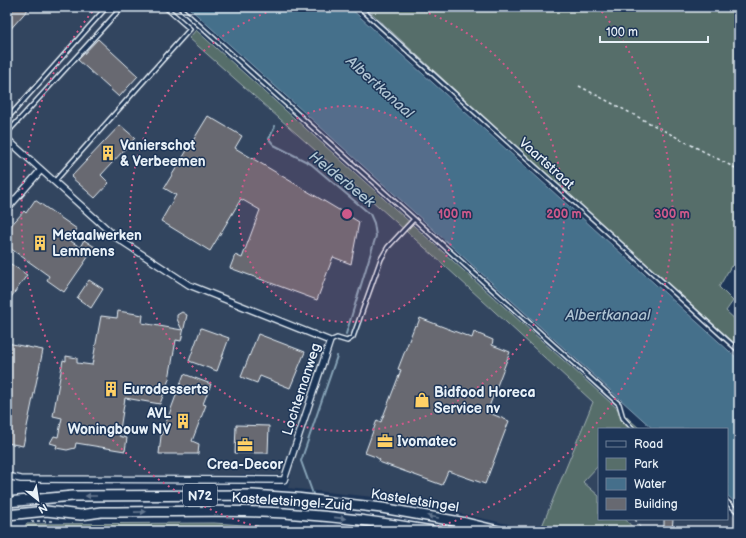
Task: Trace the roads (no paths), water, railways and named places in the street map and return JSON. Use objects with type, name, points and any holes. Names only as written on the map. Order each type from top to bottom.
[{"type":"main road","name":"Kasteletsingel-Zuid","points":[[11,502],[73,496],[252,495],[326,502]]},
{"type":"main road","name":"Kasteletsingel","points":[[326,502],[382,508],[466,523],[499,531]]},
{"type":"main road","name":"Kasteletsingel-Zuid","points":[[7,515],[46,511],[80,515],[102,512],[234,511],[296,514],[379,522],[432,531]]},
{"type":"street","name":"Lochtemanweg","points":[[7,139],[117,238],[189,285],[330,341],[284,480],[21,479],[7,476]]},
{"type":"street","points":[[7,209],[41,170]]},
{"type":"lane","points":[[7,119],[105,9],[102,7]]},
{"type":"lane","points":[[7,133],[122,7]]},
{"type":"lane","points":[[54,182],[190,29],[165,7]]},
{"type":"lane","points":[[179,7],[619,404],[623,418],[632,428]]},
{"type":"lane","name":"Vaartstraat","points":[[359,7],[739,351]]},
{"type":"lane","points":[[330,341],[337,338],[347,341],[353,337],[381,259],[388,247],[414,219]]},
{"type":"lane","points":[[728,503],[739,513]]},
{"type":"water","name":"Albertkanaal","points":[[188,7],[349,7],[739,360],[739,506],[728,496],[728,428],[652,428]]},
{"type":"waterway","name":"Helderbeek","points":[[275,126],[269,139],[274,145],[311,164],[370,214],[374,223],[376,236],[346,334]]},
{"type":"waterway","name":"Helderbeek","points":[[313,494],[301,461],[337,356]]},
{"type":"waterway","name":"Helderbeek","points":[[329,527],[332,531]]},
{"type":"place","name":"Vanierschot & Verbeemen","points":[[108,153]]},
{"type":"place","name":"Metaalwerken Lemmens","points":[[40,243]]},
{"type":"place","name":"Eurodesserts","points":[[111,389]]},
{"type":"place","name":"Bidfood Horeca Service nv","points":[[422,400]]},
{"type":"place","name":"AVL Woningbouw NV","points":[[183,421]]},
{"type":"place","name":"Ivomatec","points":[[385,441]]},
{"type":"place","name":"Crea-Decor","points":[[245,445]]}]
